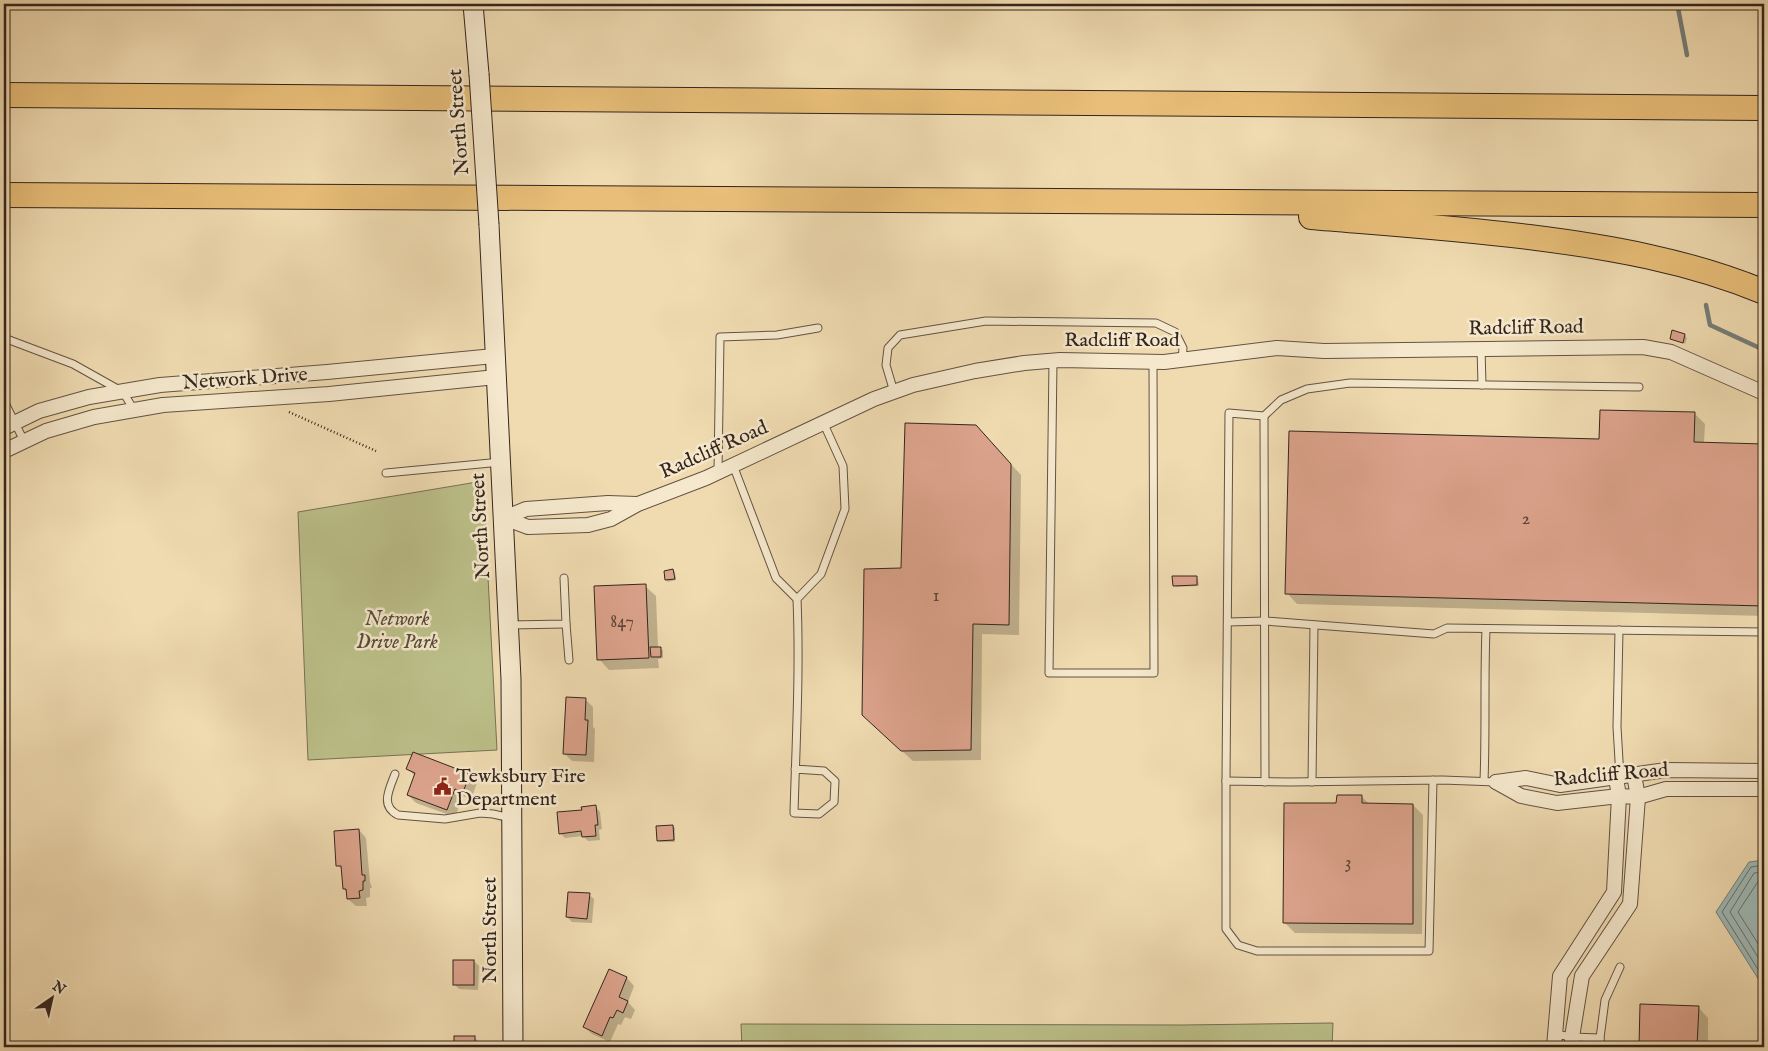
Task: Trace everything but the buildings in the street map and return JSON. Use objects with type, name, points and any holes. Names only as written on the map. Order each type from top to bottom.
[{"type":"highway","points":[[4,95],[1764,108]]},
{"type":"highway","points":[[4,195],[1764,206]]},
{"type":"highway","points":[[1102,202],[1400,224],[1583,244],[1668,261],[1709,272],[1764,292]]},
{"type":"main road","name":"North Street","points":[[473,4],[489,225],[511,679],[514,1047]]},
{"type":"street","name":"Radcliff Road","points":[[504,518],[528,527],[588,525],[611,519],[638,504],[718,472],[874,399],[913,386],[974,370],[1024,363],[1053,361],[1182,361],[1277,348],[1324,351],[1604,346],[1654,348],[1682,356],[1764,393]]},
{"type":"street","name":"Network Drive","points":[[10,425],[39,411],[90,397],[160,385],[494,356]]},
{"type":"street","name":"Network Drive","points":[[4,451],[46,431],[94,417],[163,405],[329,394],[496,377]]},
{"type":"street","points":[[504,518],[526,509],[608,503],[638,504]]},
{"type":"street","name":"Radcliff Road","points":[[1490,782],[1526,778],[1560,785],[1666,770],[1764,771]]},
{"type":"street","points":[[1555,1041],[1560,976],[1614,892],[1618,796],[1623,776]]},
{"type":"street","points":[[1572,1042],[1582,976],[1630,904],[1638,797],[1623,776]]},
{"type":"street","name":"Radcliff Road","points":[[1490,782],[1521,796],[1556,803],[1618,796],[1638,797],[1666,789],[1764,789]]},
{"type":"lane","points":[[894,392],[886,365],[888,348],[900,335],[986,321],[1156,322],[1175,332],[1183,348],[1182,361]]},
{"type":"lane","points":[[718,472],[720,337],[776,335],[818,328]]},
{"type":"lane","points":[[4,338],[73,364],[123,392],[134,410]]},
{"type":"lane","points":[[1481,348],[1482,385]]},
{"type":"lane","points":[[1053,361],[1049,673],[1154,673],[1154,362]]},
{"type":"lane","points":[[1265,782],[1264,416],[1281,400],[1307,389],[1350,383],[1639,387]]},
{"type":"lane","points":[[4,401],[10,425],[24,441]]},
{"type":"lane","points":[[1264,416],[1229,413],[1226,929],[1238,945],[1257,951],[1428,951],[1433,780]]},
{"type":"lane","points":[[797,599],[820,574],[845,509],[843,466],[823,422]]},
{"type":"lane","points":[[386,473],[501,462]]},
{"type":"lane","points":[[733,465],[776,578],[797,599],[794,813],[819,814],[834,802],[835,781],[824,771],[795,769]]},
{"type":"lane","points":[[564,578],[569,660]]},
{"type":"lane","points":[[1228,622],[1265,621],[1434,634],[1447,628],[1764,632]]},
{"type":"lane","points":[[508,625],[566,624]]},
{"type":"lane","points":[[1312,782],[1314,625]]},
{"type":"lane","points":[[1226,781],[1433,780],[1490,782],[1484,679],[1486,629]]},
{"type":"lane","points":[[1619,630],[1617,727],[1623,776]]},
{"type":"lane","points":[[395,774],[386,800],[387,806],[398,815],[445,819],[480,813],[512,819]]},
{"type":"lane","points":[[1601,1047],[1600,1038],[1605,1000],[1620,967]]},
{"type":"lane","points":[[1555,1041],[1572,1042],[1600,1038]]},
{"type":"path","points":[[258,399],[376,451]]},
{"type":"green space","name":"Network Drive Park","points":[[483,481],[497,750],[308,760],[298,512]]},
{"type":"green space","points":[[1333,1023],[1332,1047],[742,1047],[741,1024],[1183,1025]]},
{"type":"water","points":[[1764,860],[1764,988],[1716,912],[1749,862]]},
{"type":"waterway","points":[[1678,8],[1687,55]]},
{"type":"waterway","points":[[1706,305],[1710,325],[1764,350]]},
{"type":"place","name":"Tewksbury Fire Department","points":[[442,787]]}]
